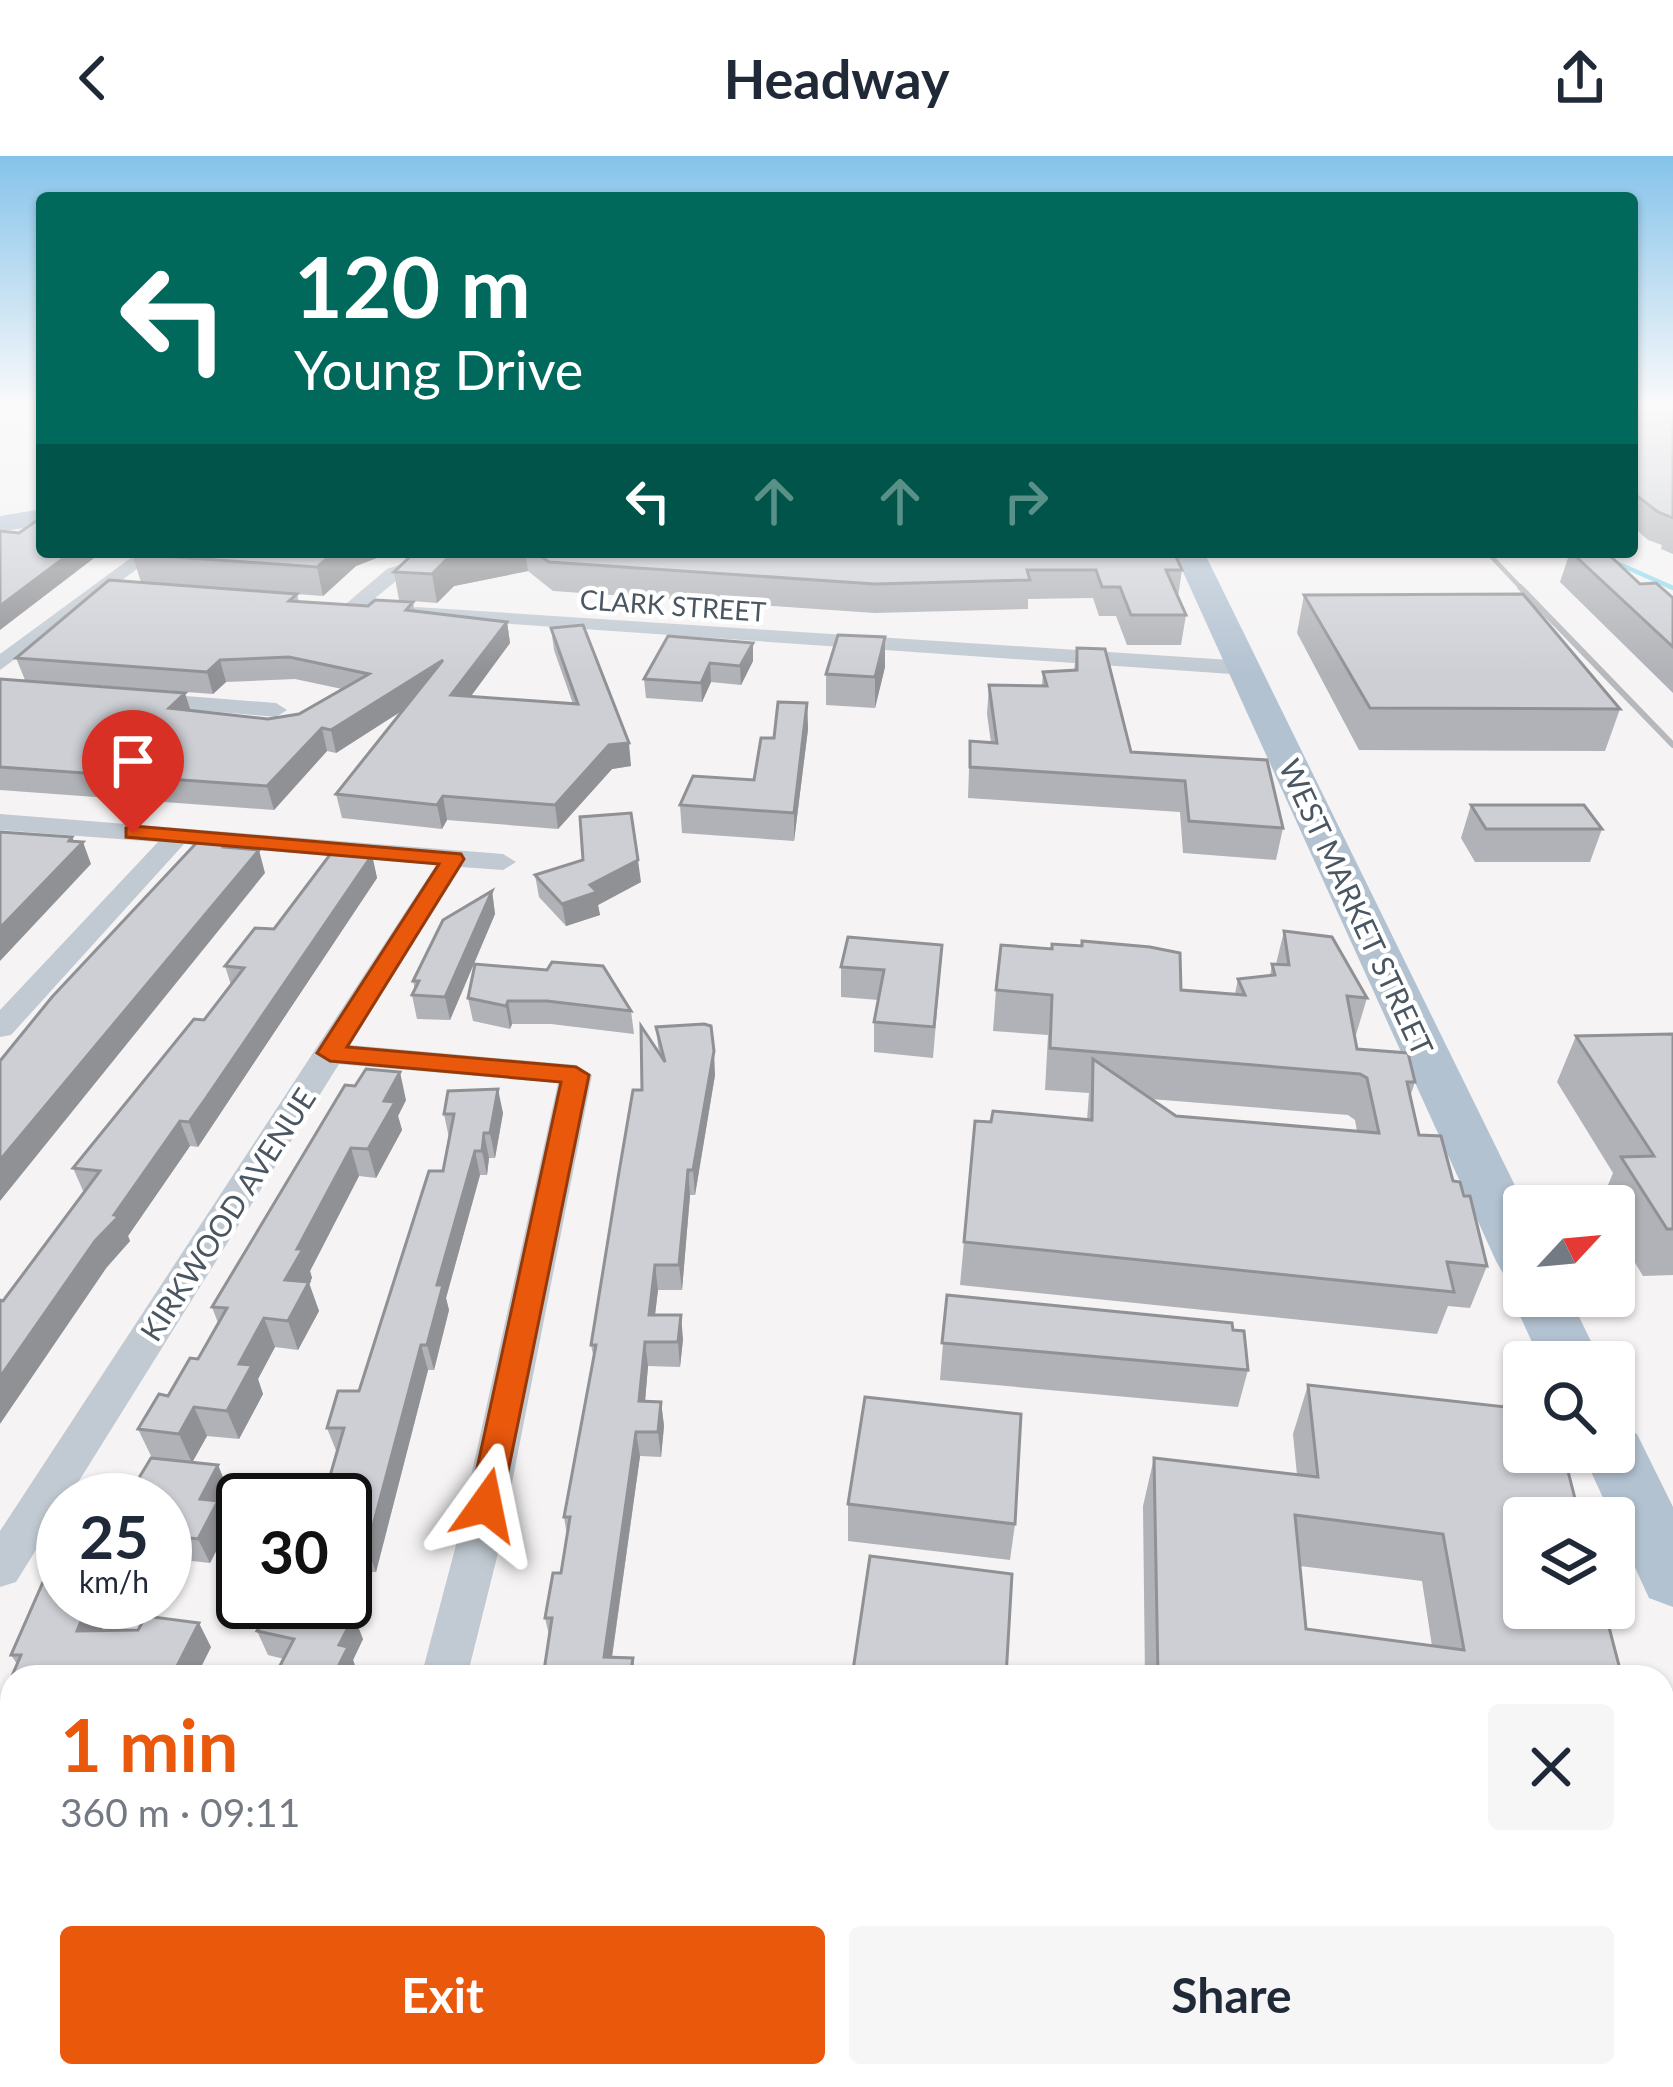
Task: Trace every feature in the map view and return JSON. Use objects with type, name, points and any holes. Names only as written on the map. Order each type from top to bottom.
[{"type":"main road","points":[[0,520],[36,514]]},
{"type":"main road","name":"WEST MARKET STREET","points":[[1192,558],[1503,1217]]},
{"type":"main road","points":[[1624,1473],[1673,1577]]},
{"type":"street","points":[[0,664],[142,558]]},
{"type":"street","points":[[374,610],[339,608],[394,573],[439,558]]},
{"type":"street","points":[[96,589],[142,593]]},
{"type":"street","name":"CLARK STREET","points":[[398,612],[1246,668]]},
{"type":"street","points":[[115,698],[277,710]]},
{"type":"street","points":[[0,822],[503,862]]},
{"type":"street","points":[[0,1028],[178,836]]},
{"type":"street","name":"KIRKWOOD AVENUE","points":[[0,1568],[453,859]]},
{"type":"street","points":[[330,1053],[576,1075],[477,1549],[447,1665]]},
{"type":"building","points":[[1638,493],[1673,493],[1673,518],[1658,512]]},
{"type":"building","points":[[36,521],[36,558],[64,558],[0,606],[0,531],[19,533]]},
{"type":"building","points":[[189,558],[327,558],[317,567]]},
{"type":"building","points":[[409,558],[448,558],[432,574],[394,572]]},
{"type":"building","points":[[543,558],[1177,558],[1182,570],[1166,570],[1186,615],[1131,615],[1120,587],[1102,587],[1096,570],[1027,570],[1030,580],[875,584]]},
{"type":"building","points":[[1577,558],[1612,558],[1640,584],[1656,583],[1673,598],[1673,647]]},
{"type":"building","points":[[109,580],[297,594],[289,601],[368,606],[375,600],[413,602],[406,610],[507,622],[451,695],[578,704],[551,628],[583,625],[629,743],[609,745],[555,805],[443,796],[437,805],[336,794],[443,660],[331,730],[322,728],[267,786],[0,767],[0,679],[185,693],[169,708],[268,719],[299,714],[369,674],[289,657],[220,660],[207,672],[16,658]]},
{"type":"building","points":[[1523,594],[1620,709],[1370,708],[1304,595]]},
{"type":"building","points":[[838,635],[885,637],[875,677],[826,674]]},
{"type":"building","points":[[668,636],[753,643],[740,666],[710,663],[701,683],[644,679]]},
{"type":"building","points":[[1077,648],[1105,649],[1131,752],[1267,760],[1283,828],[1189,821],[1185,781],[970,767],[970,741],[997,743],[989,685],[1047,686],[1043,672],[1077,670]]},
{"type":"building","points":[[778,702],[807,703],[794,813],[680,805],[693,776],[754,780],[761,738],[774,738]]},
{"type":"building","points":[[1471,805],[1584,805],[1602,829],[1486,829]]},
{"type":"building","points":[[631,813],[638,860],[590,885],[597,892],[562,904],[535,875],[583,860],[580,817]]},
{"type":"building","points":[[0,832],[72,837],[69,841],[83,842],[0,928]]},
{"type":"building","points":[[201,838],[230,841],[224,847],[259,850],[0,1160],[0,1061],[52,997]]},
{"type":"building","points":[[332,852],[372,855],[189,1122],[180,1121],[114,1215],[119,1216],[95,1241],[0,1377],[0,1300],[100,1171],[73,1168],[194,1019],[204,1020],[244,968],[225,966],[255,928],[274,929]]},
{"type":"building","points":[[492,891],[445,997],[412,995],[419,981],[413,981],[443,920]]},
{"type":"building","points":[[1284,931],[1332,937],[1367,998],[1347,996],[1357,1049],[1408,1053],[1415,1082],[1407,1082],[1419,1135],[1441,1136],[1453,1181],[1460,1182],[1464,1196],[1470,1196],[1487,1266],[1447,1262],[1454,1292],[964,1242],[975,1121],[991,1122],[993,1111],[1092,1120],[1093,1059],[1176,1116],[1379,1133],[1367,1078],[1360,1074],[1050,1048],[1052,995],[996,990],[1001,945],[1052,949],[1052,944],[1082,946],[1082,941],[1180,953],[1181,990],[1245,995],[1238,979],[1275,975],[1272,964],[1289,965]]},
{"type":"building","points":[[848,937],[942,945],[934,1027],[874,1022],[884,970],[841,967]]},
{"type":"building","points":[[552,962],[603,966],[631,1011],[547,1001],[508,1001],[506,1006],[468,998],[475,964],[547,970]]},
{"type":"building","points":[[641,1026],[665,1062],[656,1027],[711,1026],[714,1051],[693,1170],[688,1170],[679,1265],[655,1265],[649,1315],[681,1315],[678,1342],[645,1342],[639,1401],[661,1402],[658,1432],[636,1432],[604,1657],[633,1658],[632,1665],[545,1665],[552,1618],[545,1618],[553,1573],[561,1573],[570,1517],[564,1517],[596,1345],[591,1345],[618,1178],[633,1090],[642,1090]]},
{"type":"building","points":[[1673,1034],[1673,1229],[1667,1229],[1621,1157],[1654,1156],[1576,1036]]},
{"type":"building","points":[[366,1069],[400,1072],[384,1101],[395,1102],[368,1149],[351,1148],[297,1249],[303,1249],[285,1280],[309,1282],[288,1321],[264,1318],[239,1364],[252,1365],[227,1411],[194,1407],[179,1434],[138,1429],[159,1394],[168,1396],[190,1358],[198,1359],[227,1308],[212,1307],[345,1085],[355,1086]]},
{"type":"building","points":[[498,1089],[490,1133],[484,1133],[482,1151],[475,1151],[437,1285],[443,1285],[427,1345],[421,1345],[372,1529],[372,1473],[331,1473],[344,1428],[327,1428],[338,1391],[359,1391],[429,1171],[443,1171],[454,1114],[444,1114],[448,1091]]},
{"type":"building","points":[[947,1295],[1232,1323],[1233,1330],[1244,1331],[1248,1370],[942,1343]]},
{"type":"building","points":[[1308,1385],[1503,1407],[1503,1473],[1568,1473],[1575,1497],[1503,1497],[1503,1629],[1609,1629],[1619,1665],[1158,1665],[1154,1458],[1318,1477]],"holes":[[[1295,1515],[1443,1534],[1464,1650],[1306,1629]]]},
{"type":"building","points":[[865,1397],[1021,1414],[1015,1524],[848,1504]]},
{"type":"building","points":[[151,1458],[218,1465],[200,1499],[216,1501],[216,1505],[198,1539],[192,1538],[192,1473],[142,1473]]},
{"type":"building","points":[[870,1556],[1012,1574],[1007,1665],[854,1665]]},
{"type":"building","points":[[36,1598],[36,1629],[192,1629],[192,1622],[199,1623],[178,1665],[17,1665],[21,1655],[11,1655]]},
{"type":"building","points":[[347,1629],[339,1645],[348,1647],[339,1665],[280,1665],[294,1639],[257,1631]]},
{"type":"waterway","points":[[1606,558],[1673,588]]},
{"type":"railway","points":[[1493,558],[1523,590]]},
{"type":"railway","points":[[1520,587],[1673,745]]},
{"type":"route","points":[[133,833],[453,859],[330,1053],[576,1075],[486,1505]]}]
